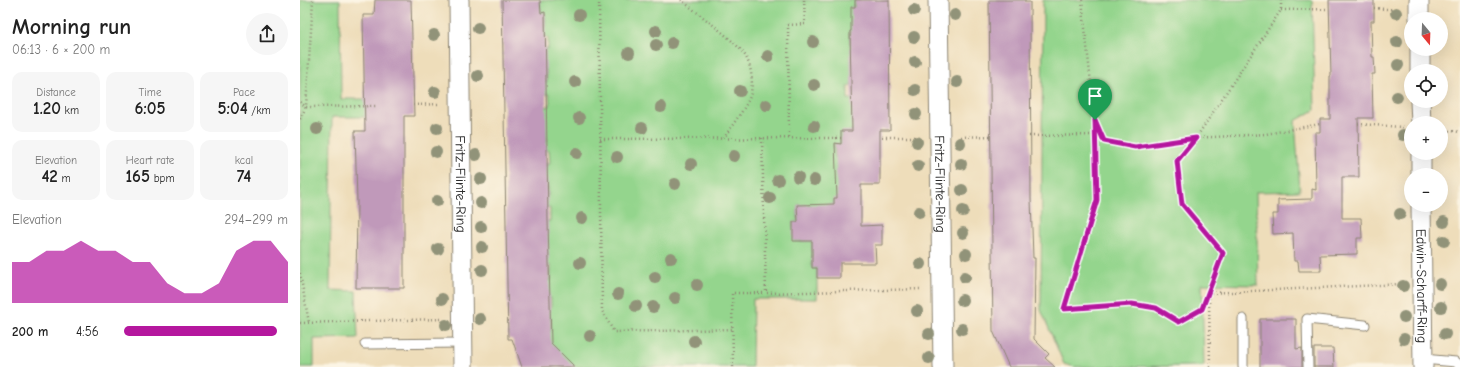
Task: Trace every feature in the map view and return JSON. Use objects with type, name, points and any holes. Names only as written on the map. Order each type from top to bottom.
[{"type":"street","name":"Fritz-Flinte-Ring","points":[[459,0],[463,367]]},
{"type":"street","name":"Fritz-Flinte-Ring","points":[[938,0],[943,367]]},
{"type":"street","name":"Edwin-Scharff-Ring","points":[[1422,212],[1423,363]]},
{"type":"lane","points":[[1244,319],[1244,367]]},
{"type":"lane","points":[[1308,367],[1307,319],[1365,324]]},
{"type":"lane","points":[[365,344],[463,343]]},
{"type":"lane","points":[[1423,363],[1456,362],[1460,366]]},
{"type":"path","points":[[300,118],[306,107],[313,0]]},
{"type":"path","points":[[599,0],[602,311],[614,332],[733,329]]},
{"type":"path","points":[[681,0],[746,55],[750,68],[752,86],[749,98],[724,138]]},
{"type":"path","points":[[790,138],[788,25],[805,24],[804,0]]},
{"type":"path","points":[[1082,0],[1095,120],[1097,200],[1064,309],[1132,304],[1156,308],[1179,322],[1202,309],[1209,294],[1223,253],[1182,204],[1177,161],[1196,138],[1281,10],[1281,0]]},
{"type":"path","points":[[1374,8],[1419,10]]},
{"type":"path","points":[[1281,10],[1329,9]]},
{"type":"path","points":[[300,102],[306,107],[378,106]]},
{"type":"path","points":[[413,105],[460,104]]},
{"type":"path","points":[[1095,120],[1104,141],[1135,147],[1196,138],[1266,134],[1320,124]]},
{"type":"path","points":[[1358,124],[1404,127]]},
{"type":"path","points":[[1448,131],[1460,132]]},
{"type":"path","points":[[1029,136],[1096,135]]},
{"type":"path","points":[[762,138],[766,293]]},
{"type":"path","points":[[600,139],[841,138]]},
{"type":"path","points":[[300,273],[309,323]]},
{"type":"path","points":[[1209,294],[1422,283]]},
{"type":"path","points":[[733,367],[732,293],[942,289]]},
{"type":"path","points":[[1209,294],[1210,367]]},
{"type":"path","points":[[300,323],[462,319]]},
{"type":"green space","points":[[300,0],[340,0],[341,99],[378,99],[379,117],[332,117],[330,290],[356,291],[358,338],[314,339],[314,367],[300,367]]},
{"type":"green space","points":[[540,0],[855,0],[855,7],[851,7],[856,31],[849,31],[850,44],[856,44],[851,86],[848,86],[848,99],[856,99],[852,131],[841,132],[841,144],[834,144],[835,157],[842,157],[841,198],[834,199],[834,216],[811,216],[811,205],[798,205],[798,222],[793,222],[794,241],[812,241],[812,268],[817,268],[817,299],[753,299],[752,367],[567,367],[553,353],[545,334],[551,331],[551,318],[546,318],[546,308],[551,308],[551,298],[547,298],[546,280],[551,280],[551,266],[546,266],[542,221],[550,221],[550,208],[545,208],[545,196],[548,196],[548,183],[545,183],[544,165],[550,164],[549,150],[544,150],[547,140],[543,107],[550,106],[549,94],[543,94],[543,82],[547,82],[546,69],[542,69],[542,49],[548,49],[548,37],[542,37],[542,26],[546,26],[545,13],[541,13]]},
{"type":"green space","points":[[1043,0],[1312,0],[1315,110],[1295,121],[1300,191],[1256,192],[1258,285],[1202,284],[1204,366],[1075,367],[1064,364],[1041,310]]},
{"type":"building","points":[[375,0],[411,0],[414,116],[404,116],[404,288],[356,288],[357,202],[355,131],[365,131],[363,15],[374,15]]},
{"type":"building","points":[[502,0],[540,0],[541,13],[545,12],[551,343],[575,367],[522,367],[512,339],[508,339]]},
{"type":"building","points":[[855,0],[889,0],[890,130],[880,130],[880,185],[861,185],[861,226],[882,225],[882,245],[875,245],[876,263],[840,263],[840,278],[817,278],[817,268],[812,268],[812,241],[793,241],[793,222],[798,222],[797,205],[834,204],[834,198],[837,198],[835,143],[841,144],[841,131],[852,131],[850,31],[851,7],[855,7]]},
{"type":"building","points":[[989,0],[1025,0],[1025,2],[1030,2],[1031,199],[1033,258],[1035,258],[1034,339],[1049,354],[1045,358],[1055,367],[1009,367],[993,331]]},
{"type":"building","points":[[1329,0],[1374,0],[1374,21],[1371,21],[1372,57],[1374,57],[1375,74],[1372,74],[1373,118],[1358,118],[1359,177],[1342,177],[1342,218],[1361,218],[1362,238],[1357,238],[1357,254],[1320,255],[1321,271],[1299,271],[1298,261],[1294,261],[1293,233],[1273,234],[1272,214],[1278,214],[1278,200],[1312,199],[1312,189],[1316,190],[1315,132],[1320,132],[1320,119],[1330,119],[1331,76]]},
{"type":"building","points":[[1260,319],[1296,319],[1296,349],[1302,348],[1302,367],[1260,367]]},
{"type":"building","points":[[1314,348],[1333,348],[1334,367],[1314,367]]},
{"type":"route","points":[[1095,120],[1104,141],[1135,147],[1196,138],[1177,161],[1182,204],[1223,253],[1209,294],[1202,309],[1179,322],[1156,308],[1132,304],[1064,309],[1097,200],[1095,120]]}]
